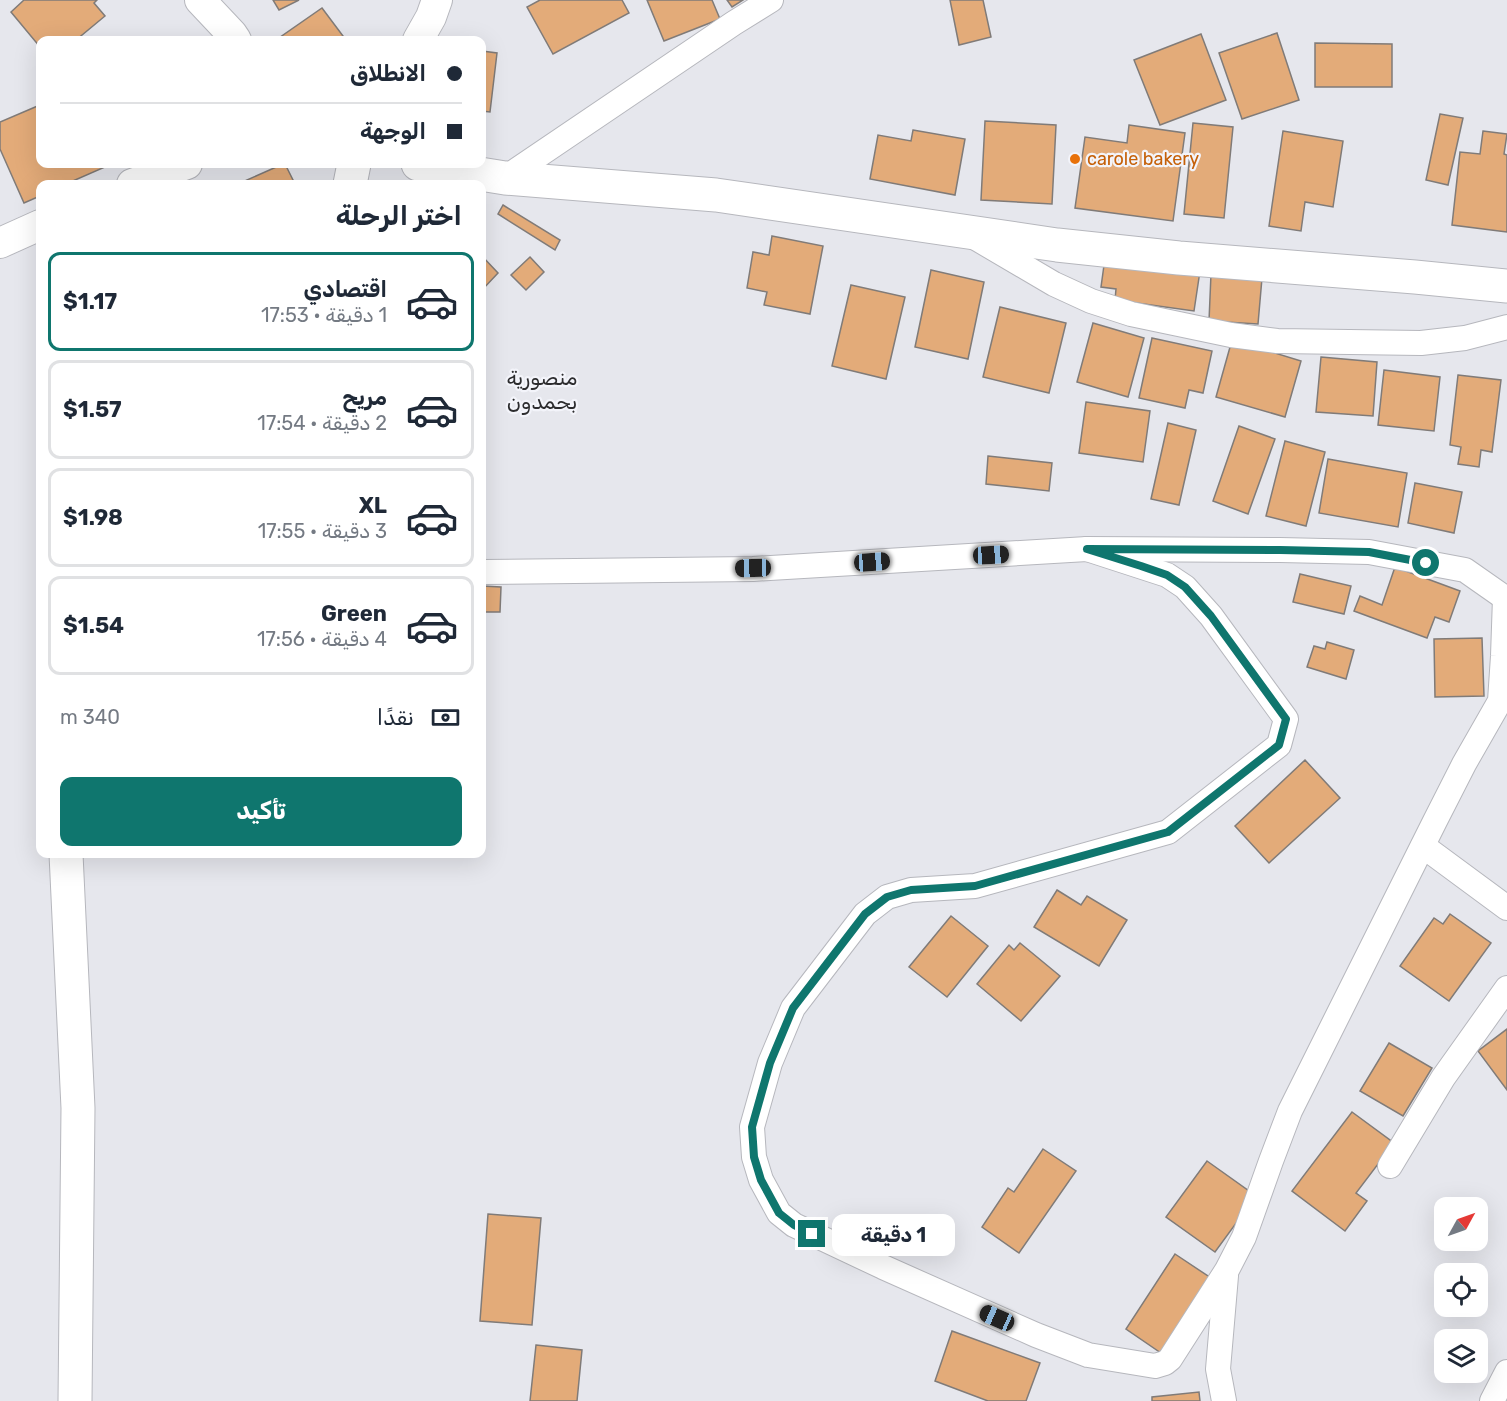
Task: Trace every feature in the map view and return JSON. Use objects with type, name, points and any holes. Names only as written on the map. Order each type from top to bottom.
[{"type":"main road","points":[[443,168],[505,178],[716,195],[1057,245],[1179,258],[1507,286]]},
{"type":"main road","points":[[66,858],[78,1108],[75,1401]]},
{"type":"street","points":[[200,0],[233,36]]},
{"type":"street","points":[[420,36],[432,16],[437,0]]},
{"type":"street","points":[[505,178],[771,0]]},
{"type":"street","points":[[143,180],[176,168]]},
{"type":"street","points":[[0,243],[36,227]]},
{"type":"street","points":[[964,231],[1054,284],[1091,301],[1131,314],[1232,335],[1277,341],[1421,343],[1465,338],[1507,327]]},
{"type":"street","points":[[486,572],[753,568],[1087,549],[1369,552],[1465,570],[1506,597],[1500,701],[1464,764],[1290,1111],[1244,1237],[1227,1270],[1178,1349],[1165,1363],[1155,1366],[1088,1355],[1036,1335],[937,1292],[794,1225],[779,1213],[761,1180],[754,1157],[752,1127],[757,1105],[770,1063],[793,1008],[865,914],[887,897],[911,890],[975,886],[1168,832],[1279,745],[1286,719],[1211,616],[1185,587],[1167,575],[1087,549]]},
{"type":"street","points":[[1423,846],[1507,908]]},
{"type":"street","points":[[1390,1166],[1443,1078],[1507,988]]},
{"type":"street","points":[[1224,1401],[1218,1369],[1227,1270]]},
{"type":"street","points":[[1492,1401],[1507,1372]]},
{"type":"building","points":[[24,0],[97,0],[94,3],[105,16],[81,36],[36,36],[36,42],[11,12]]},
{"type":"building","points":[[273,0],[299,0],[279,10]]},
{"type":"building","points":[[540,0],[622,0],[629,13],[553,54],[527,7]]},
{"type":"building","points":[[647,0],[712,0],[720,19],[664,41]]},
{"type":"building","points":[[727,0],[743,0],[732,7]]},
{"type":"building","points":[[950,0],[983,0],[991,37],[959,45]]},
{"type":"building","points":[[322,8],[343,36],[282,36]]},
{"type":"building","points":[[1277,33],[1299,100],[1242,119],[1219,53]]},
{"type":"building","points":[[1201,34],[1226,100],[1160,125],[1134,60]]},
{"type":"building","points":[[1315,43],[1392,44],[1392,87],[1315,87]]},
{"type":"building","points":[[486,52],[497,53],[490,112],[486,112]]},
{"type":"building","points":[[36,107],[36,168],[103,168],[75,180],[36,180],[36,198],[24,203],[0,149],[0,122]]},
{"type":"building","points":[[1440,114],[1463,118],[1448,185],[1426,180]]},
{"type":"building","points":[[985,121],[1056,125],[1052,204],[981,200]]},
{"type":"building","points":[[1193,123],[1233,127],[1224,218],[1184,214]]},
{"type":"building","points":[[1129,125],[1185,133],[1173,221],[1075,208],[1085,137],[1127,143]]},
{"type":"building","points":[[913,130],[965,139],[955,195],[870,179],[878,135],[911,141]]},
{"type":"building","points":[[1283,131],[1343,141],[1333,207],[1305,202],[1301,231],[1269,226]]},
{"type":"building","points":[[1483,131],[1507,134],[1504,154],[1507,155],[1507,232],[1452,225],[1460,152],[1480,154]]},
{"type":"building","points":[[274,168],[287,168],[293,180],[247,180]]},
{"type":"building","points":[[503,205],[560,240],[555,250],[498,214]]},
{"type":"building","points":[[772,236],[823,246],[810,314],[764,305],[767,292],[747,288],[753,252],[769,255]]},
{"type":"building","points":[[530,257],[544,272],[526,290],[511,275]]},
{"type":"building","points":[[1105,258],[1200,271],[1194,311],[1115,300],[1116,289],[1101,287]]},
{"type":"building","points":[[486,260],[498,273],[486,286]]},
{"type":"building","points":[[931,270],[984,282],[968,359],[915,347]]},
{"type":"building","points":[[1211,274],[1262,278],[1258,324],[1209,321]]},
{"type":"building","points":[[851,285],[905,297],[886,379],[832,366]]},
{"type":"building","points":[[1000,307],[1066,323],[1049,393],[983,377]]},
{"type":"building","points":[[1093,323],[1144,338],[1128,397],[1077,382]]},
{"type":"building","points":[[1152,338],[1212,351],[1203,393],[1189,390],[1185,408],[1139,398]]},
{"type":"building","points":[[1232,340],[1301,361],[1285,417],[1216,397]]},
{"type":"building","points":[[1321,357],[1377,362],[1373,416],[1316,412]]},
{"type":"building","points":[[1384,370],[1440,377],[1434,431],[1378,425]]},
{"type":"building","points":[[1458,375],[1501,380],[1492,452],[1481,450],[1479,467],[1458,464],[1461,447],[1450,445]]},
{"type":"building","points":[[1086,402],[1150,411],[1143,462],[1079,453]]},
{"type":"building","points":[[1168,423],[1196,430],[1179,505],[1151,499]]},
{"type":"building","points":[[1239,426],[1275,439],[1248,514],[1213,501]]},
{"type":"building","points":[[1285,441],[1325,452],[1306,526],[1266,516]]},
{"type":"building","points":[[988,456],[1052,463],[1049,491],[986,484]]},
{"type":"building","points":[[1328,459],[1407,473],[1398,527],[1319,513]]},
{"type":"building","points":[[1415,483],[1462,492],[1454,533],[1408,523]]},
{"type":"building","points":[[1395,567],[1460,591],[1449,622],[1435,617],[1427,638],[1354,611],[1360,596],[1382,605]]},
{"type":"building","points":[[1300,574],[1351,586],[1344,614],[1293,602]]},
{"type":"building","points":[[486,586],[501,587],[500,612],[486,612]]},
{"type":"building","points":[[1482,638],[1484,696],[1435,697],[1434,639]]},
{"type":"building","points":[[1327,642],[1354,650],[1346,679],[1307,667],[1314,646],[1325,649]]},
{"type":"building","points":[[1305,760],[1340,798],[1269,863],[1235,826]]},
{"type":"building","points":[[1057,890],[1081,905],[1087,896],[1127,920],[1099,966],[1034,927]]},
{"type":"building","points":[[1450,914],[1491,943],[1449,1001],[1400,966],[1434,918],[1443,924]]},
{"type":"building","points":[[951,916],[988,946],[947,997],[909,967]]},
{"type":"building","points":[[1020,943],[1060,976],[1021,1021],[977,984],[1009,945],[1014,950]]},
{"type":"building","points":[[1507,1029],[1507,1090],[1478,1051]]},
{"type":"building","points":[[1389,1043],[1432,1068],[1403,1116],[1360,1091]]},
{"type":"building","points":[[1352,1112],[1394,1143],[1356,1193],[1367,1201],[1345,1231],[1292,1191]]},
{"type":"building","points":[[1043,1149],[1076,1171],[1019,1253],[982,1227],[1008,1188],[1014,1192]]},
{"type":"building","points":[[1207,1161],[1256,1196],[1215,1252],[1166,1217]]},
{"type":"building","points":[[488,1214],[541,1218],[532,1325],[480,1321]]},
{"type":"building","points":[[1175,1254],[1211,1278],[1161,1353],[1126,1329]]},
{"type":"building","points":[[952,1331],[1040,1363],[1026,1401],[988,1401],[935,1381]]},
{"type":"building","points":[[536,1345],[582,1350],[577,1401],[530,1401]]},
{"type":"building","points":[[1199,1392],[1200,1401],[1152,1401],[1152,1397]]},
{"type":"place","name":"carole bakery","points":[[1075,159]]},
{"type":"district","name":"منصورية بحمدون","points":[[542,390]]},
{"type":"route","points":[[812,1234],[794,1225],[779,1213],[761,1180],[754,1157],[752,1127],[770,1063],[793,1008],[865,914],[887,897],[911,890],[975,886],[1168,832],[1279,745],[1286,719],[1211,616],[1185,587],[1167,575],[1087,549],[1369,552],[1426,563]]}]
